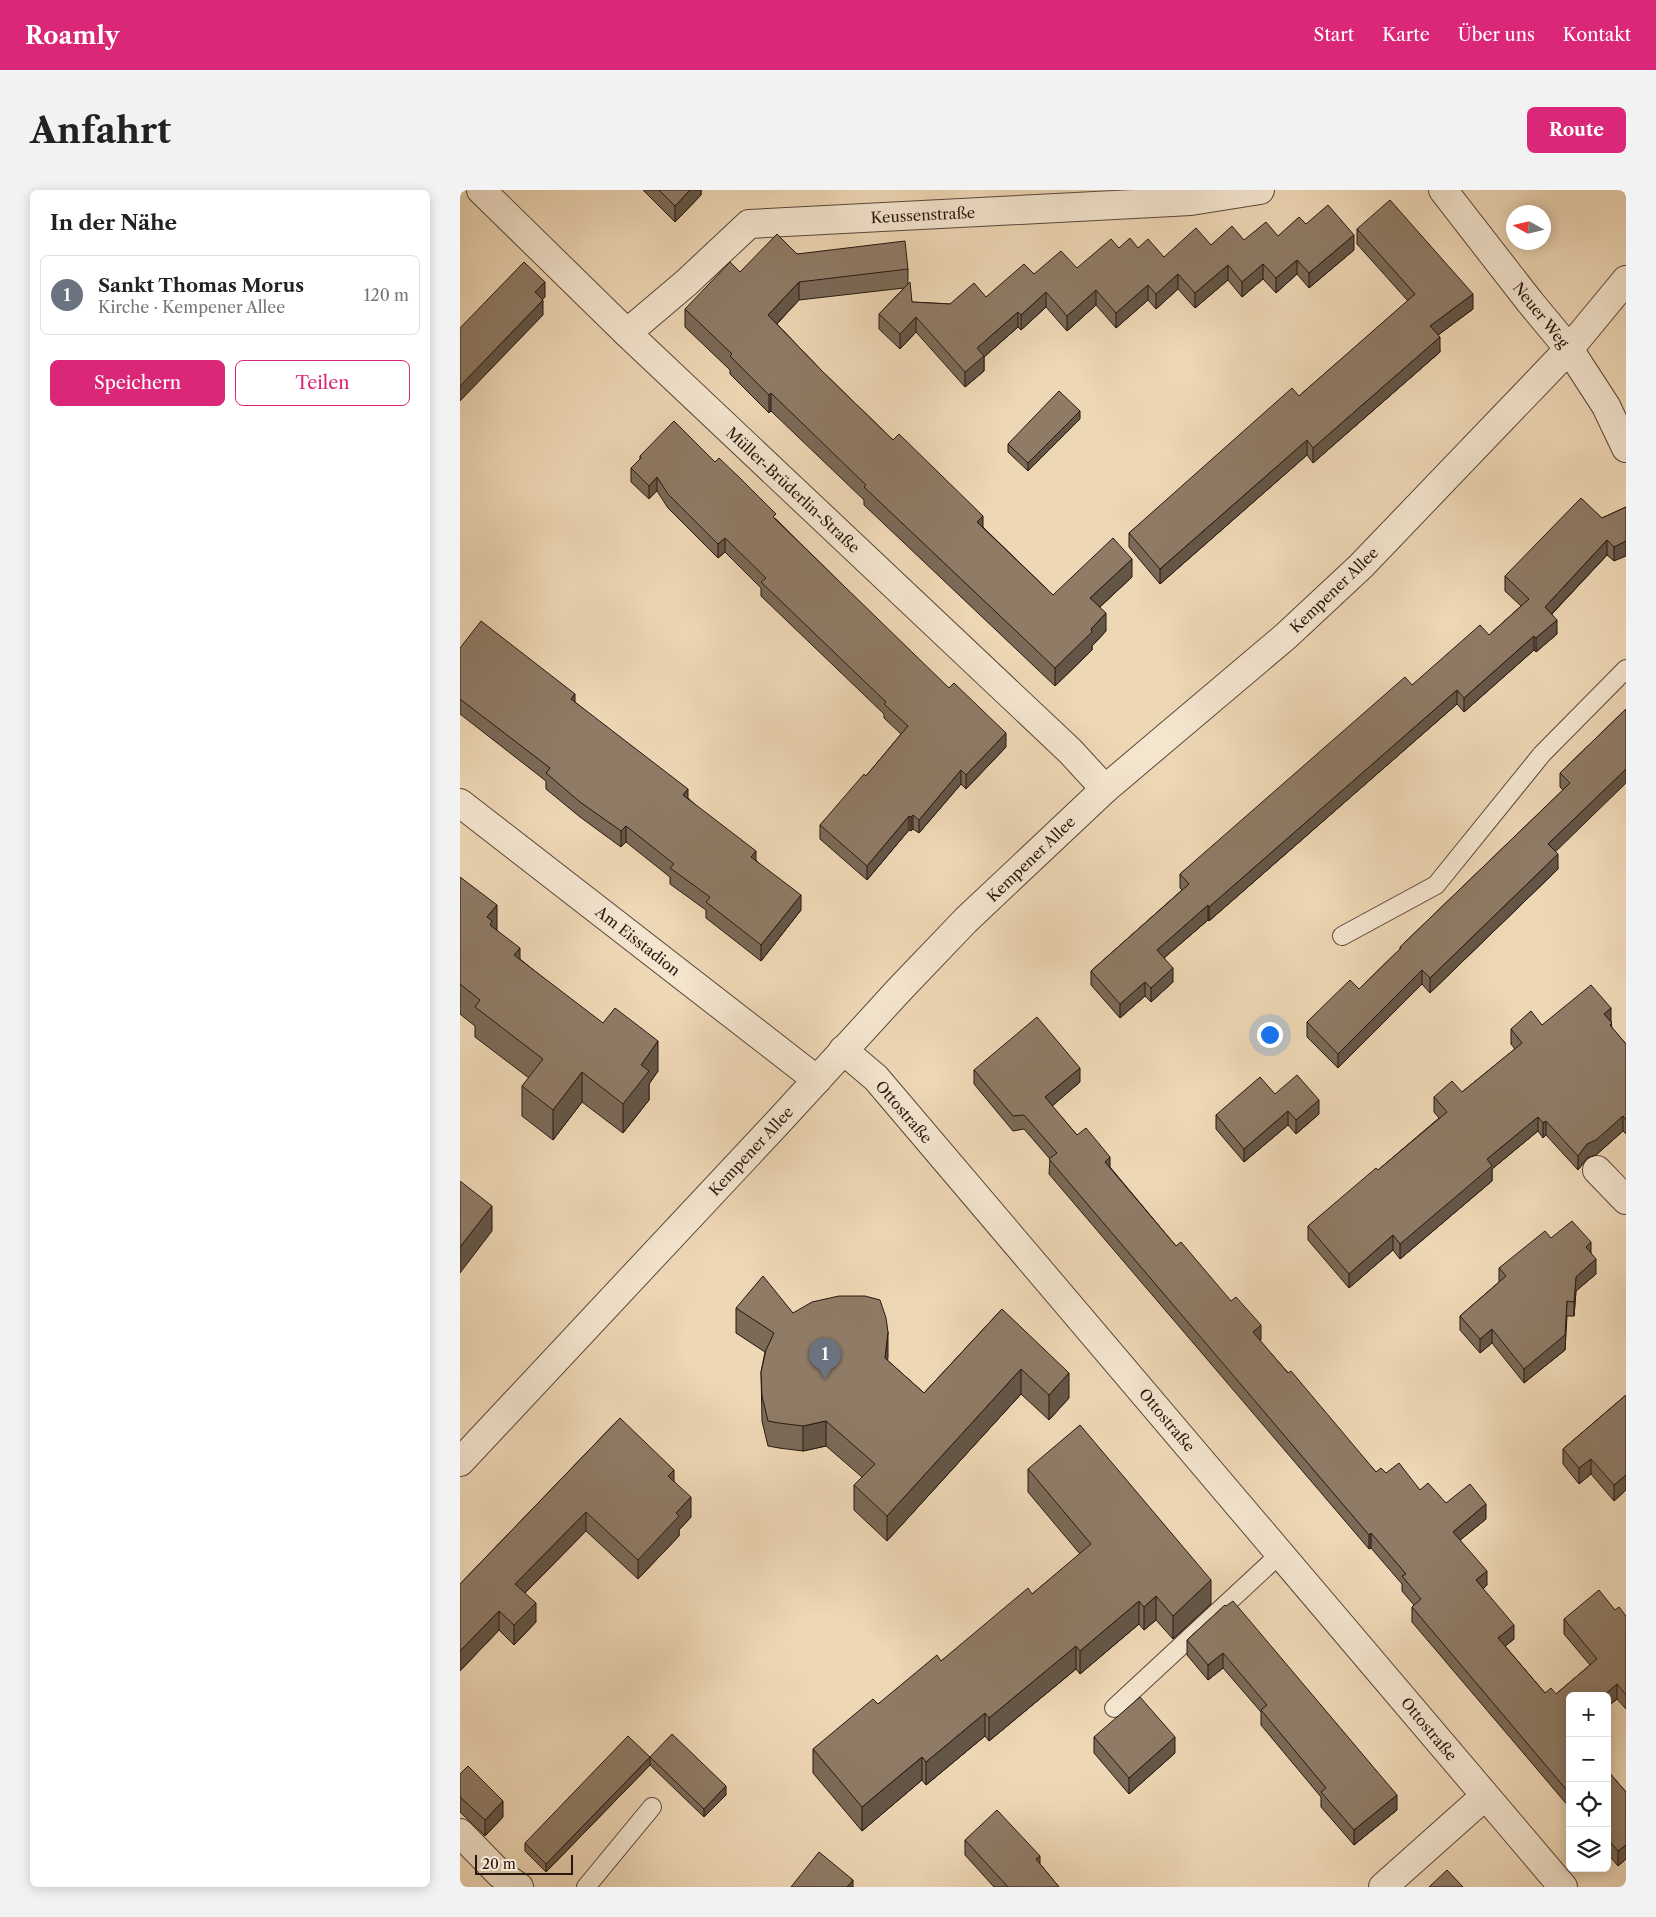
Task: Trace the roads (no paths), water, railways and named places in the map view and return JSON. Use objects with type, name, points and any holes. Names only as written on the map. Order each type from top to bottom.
[{"type":"street","name":"Müller-Brüderlin-Straße","points":[[481,190],[627,333],[1070,751],[1105,789]]},
{"type":"street","name":"Keussenstraße","points":[[627,333],[686,283],[749,224],[1190,201],[1260,190]]},
{"type":"street","name":"Neuer Weg","points":[[1443,190],[1569,349],[1606,406],[1626,448]]},
{"type":"street","name":"Kempener Allee","points":[[460,1462],[966,920],[1105,789],[1286,636],[1361,566],[1569,349],[1626,280]]},
{"type":"street","name":"Am Eisstadion","points":[[460,802],[817,1080]]},
{"type":"street","name":"Ottostraße","points":[[843,1050],[876,1078],[1563,1887]]},
{"type":"street","points":[[1597,1170],[1626,1200]]},
{"type":"street","points":[[1383,1887],[1485,1796]]},
{"type":"street","points":[[460,1833],[500,1874],[519,1887]]},
{"type":"lane","points":[[1342,936],[1436,885],[1542,754],[1626,669]]},
{"type":"lane","points":[[1114,1708],[1280,1554]]},
{"type":"lane","points":[[586,1887],[652,1807]]},
{"type":"place","name":"Sankt Thomas Morus","points":[[825,1379]]}]
